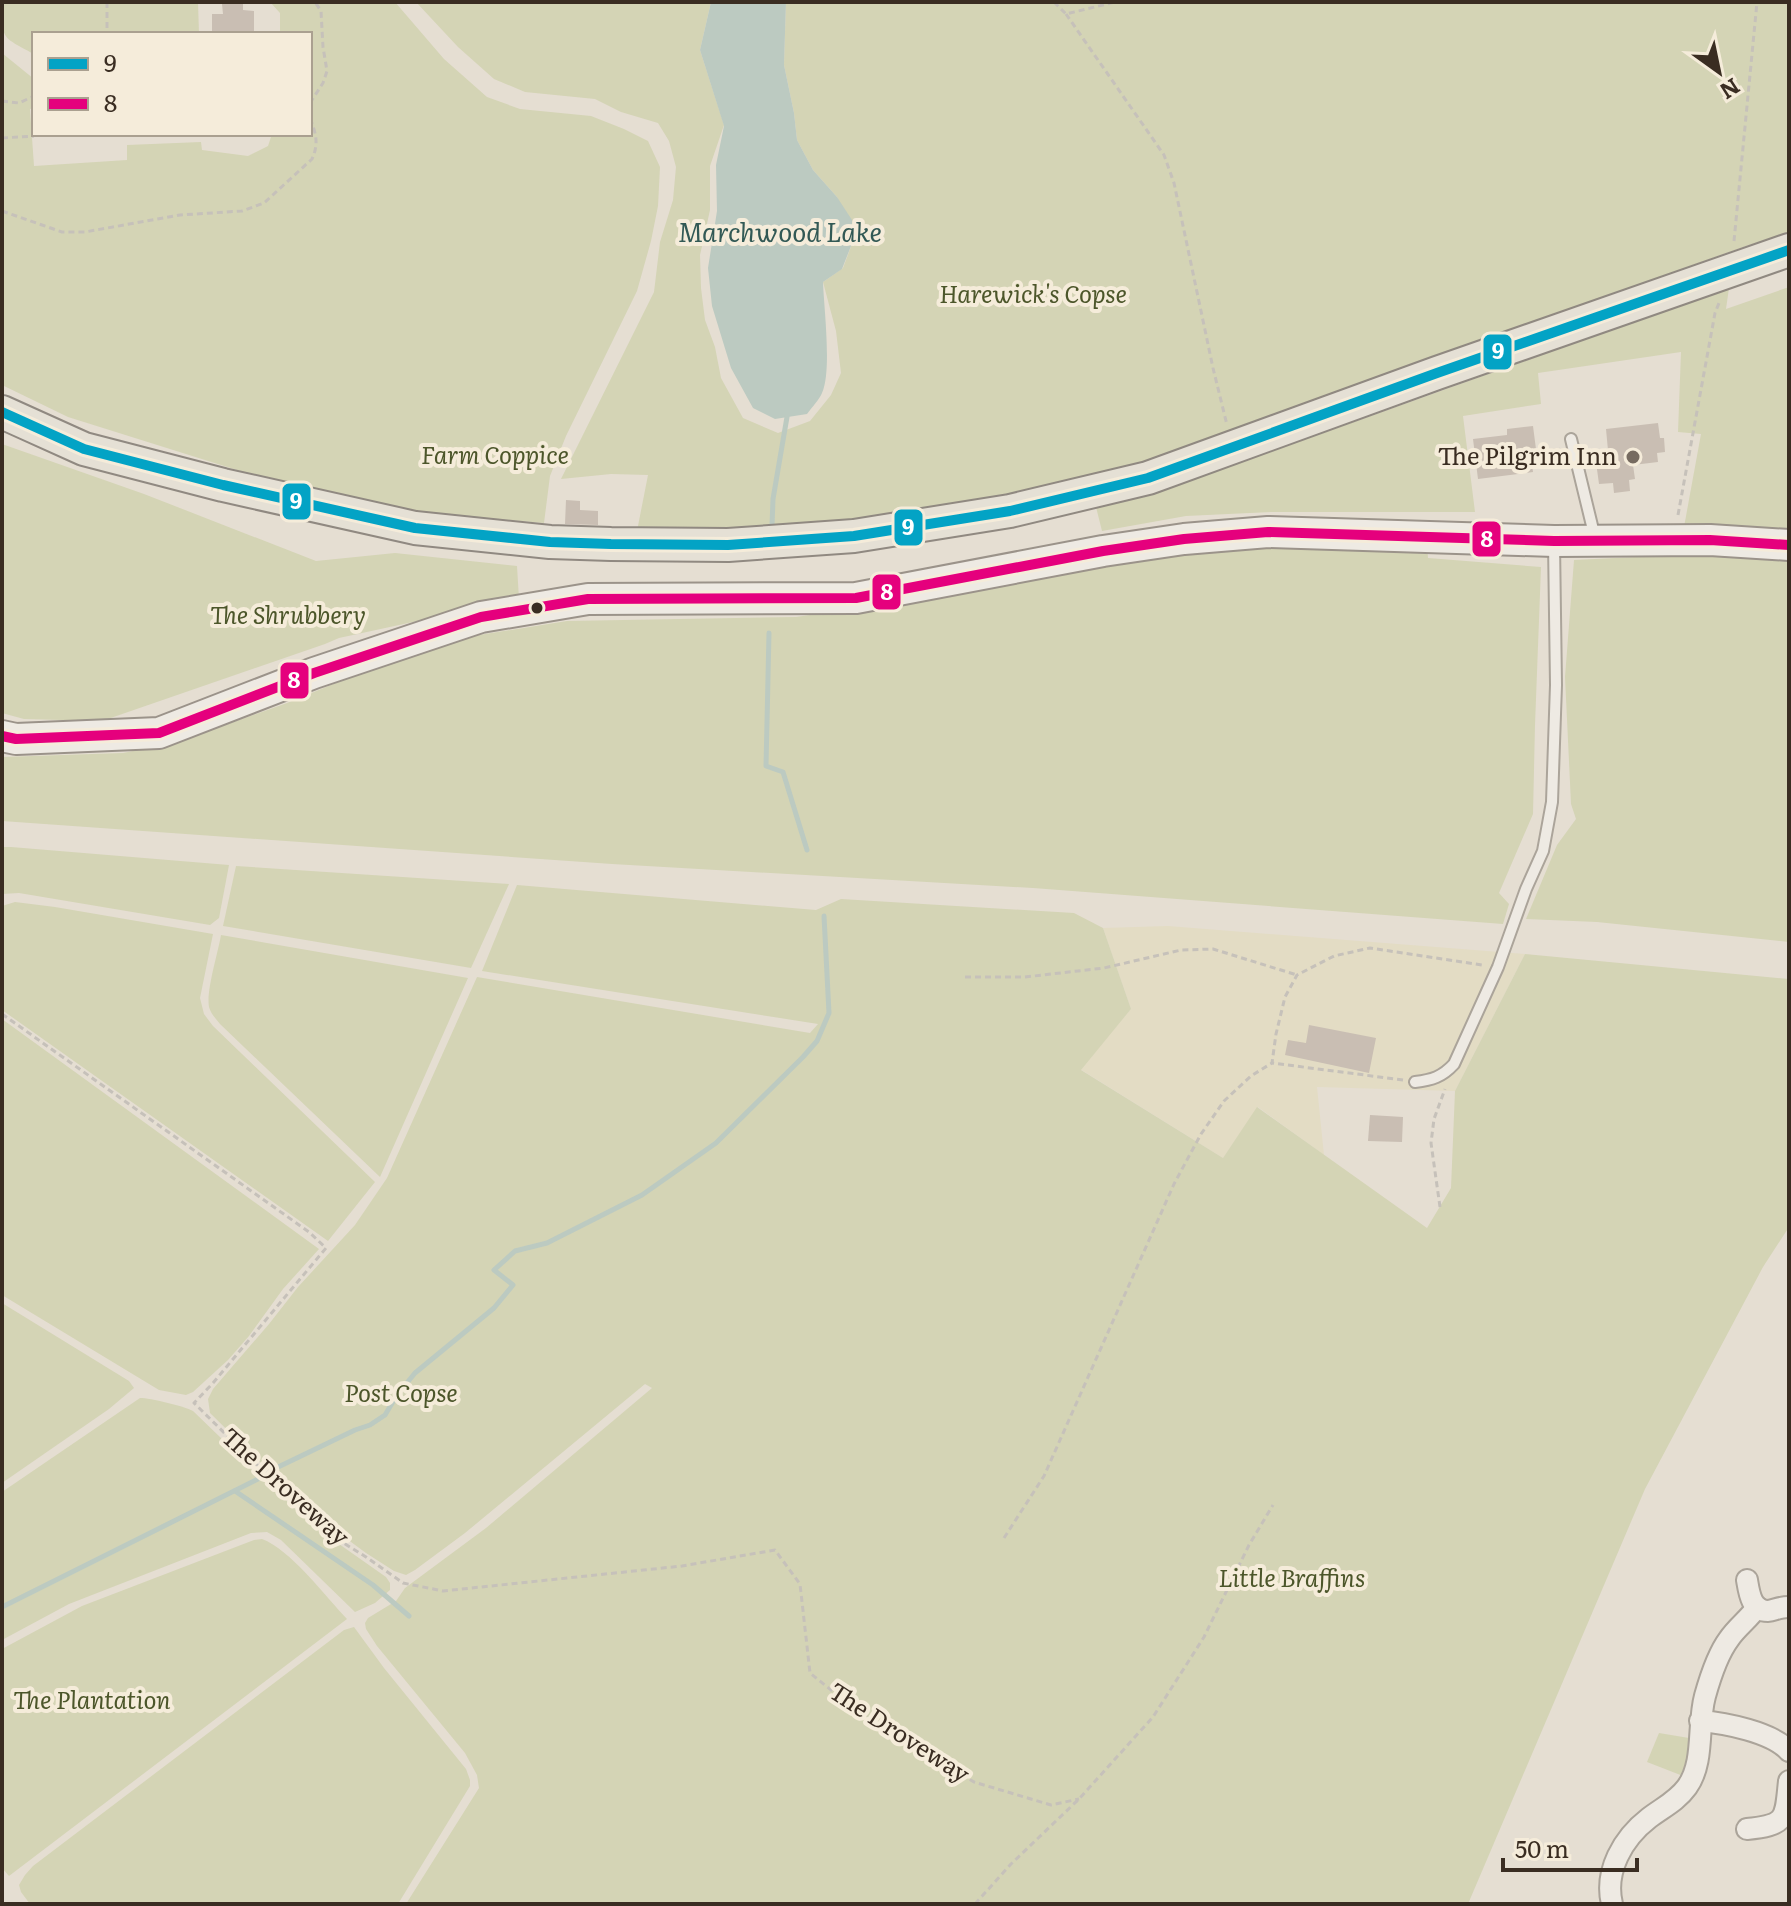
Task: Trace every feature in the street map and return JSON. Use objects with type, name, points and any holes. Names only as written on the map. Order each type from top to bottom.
[{"type":"main road","points":[[2,412],[84,449],[223,485],[415,528],[596,544],[728,545],[854,536],[1010,511],[1148,478],[1789,250]]},
{"type":"street","points":[[2,736],[16,739],[159,733],[314,673],[481,617],[588,599],[856,598],[1103,551],[1184,539],[1268,532],[1789,545]]},
{"type":"street","points":[[1747,1580],[1751,1600],[1757,1607],[1768,1611],[1788,1607]]},
{"type":"street","points":[[1612,1904],[1610,1883],[1620,1850],[1640,1825],[1677,1799],[1691,1781],[1709,1682],[1728,1640],[1757,1607]]},
{"type":"street","points":[[1700,1721],[1731,1725],[1763,1735],[1784,1745],[1789,1751]]},
{"type":"street","points":[[1747,1829],[1769,1827],[1781,1819],[1786,1807],[1789,1781]]},
{"type":"lane","points":[[1571,443],[1595,540]]},
{"type":"lane","points":[[1415,1082],[1442,1076],[1454,1064],[1498,967],[1543,851],[1552,802],[1556,685],[1554,541]]},
{"type":"path","points":[[107,2],[107,32]]},
{"type":"path","points":[[312,100],[327,71],[321,11],[315,2]]},
{"type":"path","points":[[1054,2],[1066,14],[1164,155],[1174,183],[1232,448]]},
{"type":"path","points":[[1066,14],[1115,2]]},
{"type":"path","points":[[1673,540],[1715,313],[1730,271],[1757,2]]},
{"type":"path","points":[[2,101],[19,103],[32,97]]},
{"type":"path","points":[[2,211],[62,232],[85,232],[180,215],[242,211],[264,203],[312,159],[317,149],[317,135],[312,123]]},
{"type":"path","points":[[2,138],[34,136]]},
{"type":"path","points":[[1540,452],[1571,443]]},
{"type":"path","points":[[1272,1063],[1285,997],[1297,975],[1334,956],[1370,948],[1498,967]]},
{"type":"path","points":[[965,977],[1025,977],[1104,968],[1181,950],[1213,949],[1297,975]]},
{"type":"path","name":"The Droveway","points":[[2,1014],[309,1232],[326,1248],[194,1403],[334,1537],[403,1583],[443,1591],[682,1566],[775,1550],[800,1584],[810,1673],[862,1715],[974,1782],[1051,1805],[1079,1799]]},
{"type":"path","points":[[1004,1538],[1044,1476],[1174,1184],[1201,1134],[1224,1101],[1251,1076],[1272,1063],[1415,1082]]},
{"type":"path","points":[[1440,1207],[1431,1143],[1434,1119],[1454,1064]]},
{"type":"path","points":[[975,1904],[1011,1864],[1079,1799],[1153,1717],[1204,1637],[1249,1545],[1273,1505]]},
{"type":"shaded area","points":[[1168,926],[1525,954],[1455,1091],[1317,1087],[1324,1155],[1258,1107],[1223,1158],[1080,1069],[1131,1009],[1103,928]]},
{"type":"green space","points":[[2,2],[198,2],[199,32],[32,32],[32,53],[9,40],[2,24]]},
{"type":"green space","name":"Farm Coppice","points":[[270,2],[395,2],[444,59],[487,97],[520,109],[591,116],[648,141],[660,167],[658,206],[651,241],[637,291],[566,436],[550,476],[544,523],[419,513],[320,496],[68,417],[2,385],[2,53],[32,77],[30,109],[34,166],[127,160],[127,145],[201,142],[202,150],[248,156],[268,146],[271,136],[312,136],[312,32],[280,32],[280,13]]},
{"type":"green space","name":"Harewick's Copse","points":[[416,2],[711,2],[700,50],[724,125],[710,166],[710,210],[700,255],[705,320],[715,347],[721,378],[743,418],[778,433],[810,421],[831,395],[841,373],[836,331],[823,282],[843,268],[853,241],[837,197],[813,170],[797,140],[784,65],[786,2],[1789,2],[1789,233],[1142,462],[1004,497],[851,522],[727,531],[637,531],[648,475],[611,474],[561,479],[654,292],[660,242],[673,200],[676,167],[669,141],[658,123],[621,112],[595,99],[525,92],[494,79],[458,47]]},
{"type":"green space","points":[[1789,287],[1789,530],[1738,525],[1684,527],[1701,434],[1678,432],[1681,352],[1538,373],[1541,404],[1463,416],[1475,512],[1271,512],[1186,516],[1102,531],[1096,507],[1158,492],[1729,288],[1726,309]]},
{"type":"green space","name":"The Shrubbery","points":[[2,444],[144,494],[316,561],[395,553],[517,566],[519,599],[339,638],[102,721],[24,719],[2,713]]},
{"type":"green space","points":[[1427,543],[1428,558],[1541,567],[1533,814],[1499,893],[1509,904],[1503,924],[1033,888],[612,864],[2,821],[2,757],[123,753],[177,742],[287,703],[387,662],[479,635],[567,621],[796,617],[939,596],[1082,568],[1269,545]]},
{"type":"green space","points":[[1677,555],[1789,557],[1789,942],[1597,922],[1526,919],[1557,845],[1576,819],[1571,804],[1565,677],[1574,560]]},
{"type":"green space","points":[[2,847],[229,865],[219,918],[210,925],[19,893],[2,894]]},
{"type":"green space","points":[[236,866],[509,884],[471,968],[223,926]]},
{"type":"green space","points":[[517,885],[816,910],[841,899],[1074,913],[1103,928],[1131,1009],[1081,1070],[1223,1158],[1257,1107],[1427,1228],[1451,1188],[1455,1091],[1525,954],[1789,979],[1789,1227],[1763,1267],[1645,1489],[1468,1904],[406,1904],[479,1788],[477,1775],[465,1753],[377,1646],[365,1623],[396,1601],[405,1588],[486,1528],[652,1388],[645,1384],[465,1533],[406,1575],[366,1553],[317,1517],[277,1480],[272,1469],[263,1465],[210,1413],[208,1399],[298,1287],[355,1225],[387,1178],[477,977],[810,1033],[818,1024],[482,971]]},
{"type":"green space","points":[[15,902],[213,934],[200,998],[204,1014],[375,1182],[328,1241],[2,1010],[2,906]]},
{"type":"green space","points":[[221,935],[468,978],[380,1177],[212,1014],[209,992]]},
{"type":"green space","points":[[2,1019],[319,1249],[283,1289],[228,1360],[193,1392],[186,1395],[159,1390],[2,1295]]},
{"type":"green space","points":[[2,1303],[129,1381],[134,1388],[109,1409],[2,1483]]},
{"type":"green space","points":[[140,1398],[193,1411],[256,1475],[312,1525],[386,1577],[390,1590],[375,1603],[355,1612],[281,1540],[267,1532],[251,1533],[69,1604],[2,1640],[2,1492]]},
{"type":"green space","name":"The Plantation","points":[[262,1539],[296,1563],[347,1619],[9,1876],[2,1868],[2,1649],[82,1606]]},
{"type":"green space","points":[[354,1627],[466,1769],[470,1780],[470,1786],[398,1904],[30,1904],[19,1885],[33,1866],[344,1630]]},
{"type":"green space","points":[[1659,1733],[1689,1738],[1689,1756],[1683,1776],[1647,1762]]},
{"type":"water","name":"Marchwood Lake","points":[[711,2],[786,2],[784,65],[797,140],[813,170],[852,220],[853,241],[842,269],[823,282],[827,370],[822,393],[807,414],[775,419],[753,408],[731,368],[712,306],[708,268],[717,211],[716,165],[724,126],[700,50]]},
{"type":"building","points":[[222,4],[243,4],[243,10],[254,11],[254,32],[212,32],[212,14],[223,14]]},
{"type":"building","name":"The Pilgrim Inn","points":[[1658,423],[1665,452],[1657,453],[1658,462],[1633,465],[1635,479],[1629,480],[1630,491],[1614,493],[1613,483],[1599,484],[1596,462],[1609,461],[1606,429]]},
{"type":"building","name":"The Pilgrim Inn","points":[[1533,426],[1537,457],[1531,458],[1533,472],[1478,479],[1473,439],[1507,435],[1507,429]]},
{"type":"building","points":[[566,500],[580,501],[580,510],[598,511],[598,525],[565,524]]},
{"type":"building","points":[[1309,1025],[1376,1038],[1369,1073],[1285,1055],[1288,1040],[1306,1043]]},
{"type":"building","points":[[1370,1115],[1403,1117],[1402,1142],[1368,1141]]},
{"type":"waterway","points":[[772,526],[773,499],[787,417]]},
{"type":"waterway","points":[[769,633],[766,766],[783,772],[807,850]]},
{"type":"waterway","points":[[274,1469],[370,1425],[385,1415],[415,1373],[494,1308],[513,1285],[494,1270],[515,1251],[547,1243],[642,1195],[716,1143],[803,1057],[817,1041],[829,1013],[824,916]]},
{"type":"waterway","points":[[2,1607],[258,1479]]},
{"type":"waterway","points":[[235,1491],[373,1585],[409,1616]]},
{"type":"transit line","name":"9","points":[[2,412],[84,449],[223,485],[415,528],[550,542],[611,544],[728,545],[854,536],[1010,511],[1148,478],[1789,250]]},
{"type":"transit line","name":"8","points":[[2,736],[16,739],[159,733],[314,673],[481,617],[588,599],[856,598],[1103,551],[1184,539],[1268,532],[1554,541],[1710,540],[1789,545]]},
{"type":"place","name":"The Pilgrim Inn","points":[[1633,457]]},
{"type":"park label","name":"Post Copse","points":[[401,1394]]},
{"type":"park label","name":"Little Braffins","points":[[1292,1579]]}]
